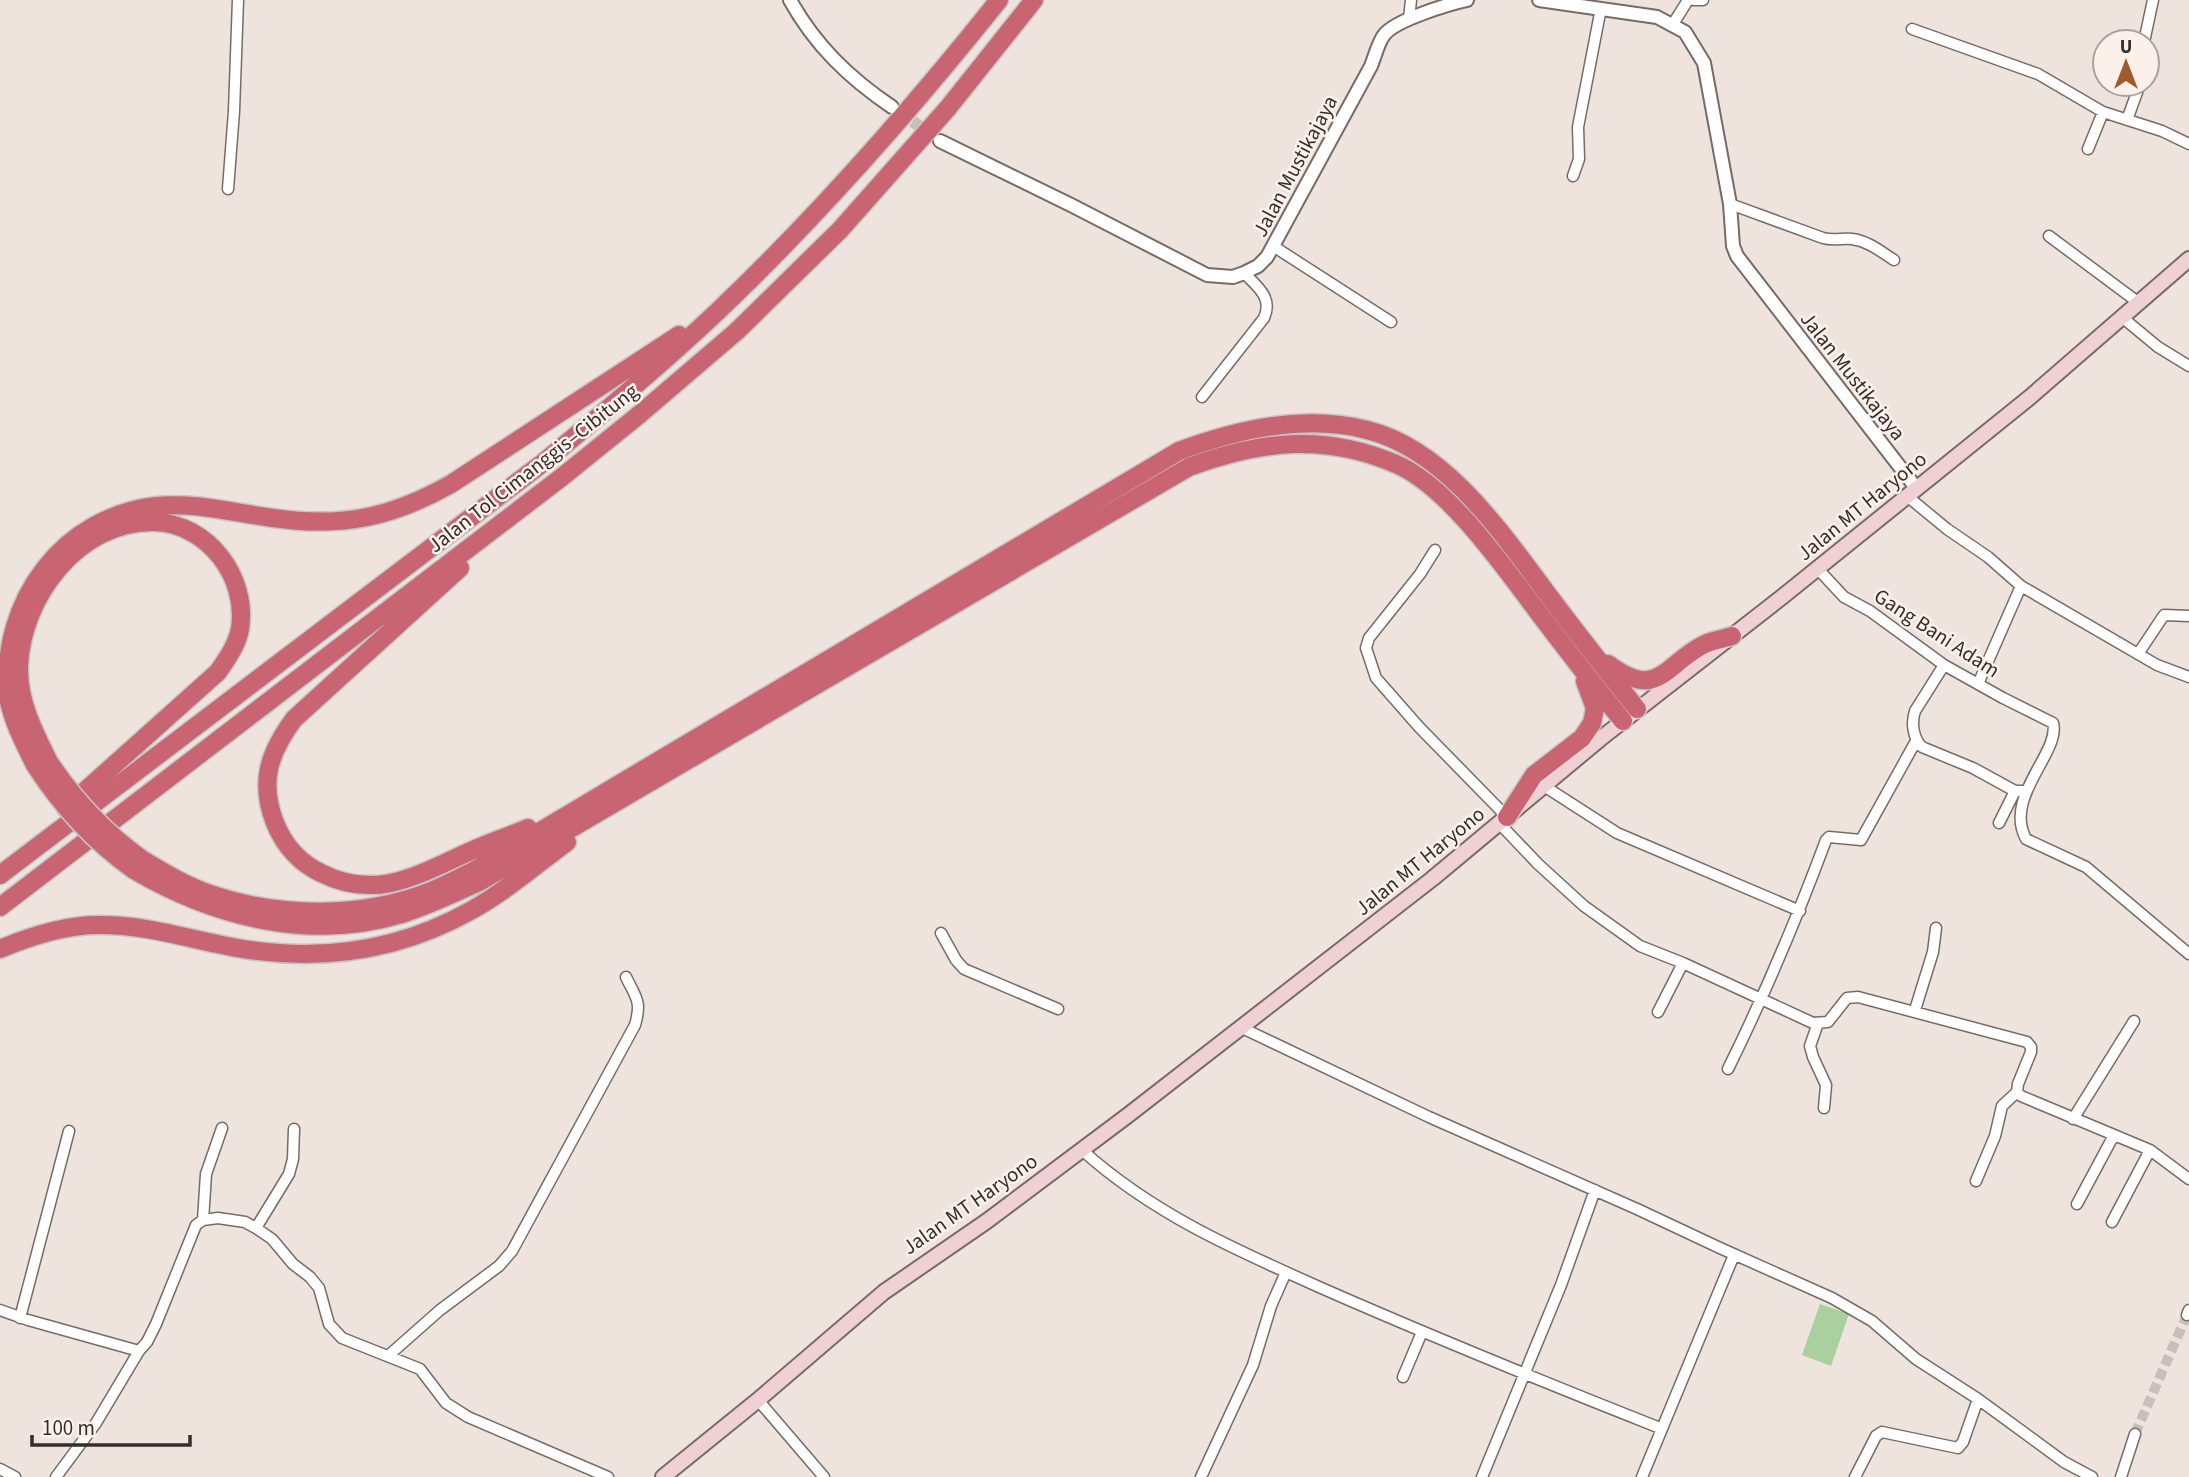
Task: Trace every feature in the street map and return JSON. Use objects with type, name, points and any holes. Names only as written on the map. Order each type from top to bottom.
[{"type":"highway","name":"Jalan Tol Cimanggis–Cibitung","points":[[0,873],[544,461],[626,395],[718,311],[816,212],[927,90],[999,0]]},
{"type":"highway","name":"Jalan Tol Cimanggis–Cibitung","points":[[0,907],[562,477],[737,331],[840,230],[948,108],[1034,0]]},
{"type":"highway","points":[[718,311],[618,373],[460,478],[424,499],[394,512],[368,518],[304,521],[273,519],[205,507],[156,506],[107,517],[83,530],[59,547],[20,600],[10,634],[5,666],[8,696],[18,730],[42,763],[61,780],[100,826],[168,890],[206,906],[248,918],[305,925],[356,923],[399,915],[436,902],[481,881],[1189,467],[1227,453],[1274,443],[1326,444],[1397,464],[1417,476],[1480,536],[1578,665],[1630,715]]},
{"type":"highway","points":[[139,865],[210,894],[254,905],[307,912],[354,910],[394,903],[431,891],[475,870],[1179,451],[1221,435],[1273,425],[1322,424],[1367,430],[1402,443],[1429,459],[1495,525],[1591,652],[1630,715]]},
{"type":"highway","points":[[562,477],[294,719],[278,740],[270,763],[266,789],[279,832],[293,853],[312,869],[336,881],[365,886],[392,884],[426,873],[472,850],[581,807]]},
{"type":"highway","points":[[0,873],[93,783],[211,679],[232,652],[240,631],[238,590],[229,567],[217,551],[197,535],[178,526],[155,522],[134,524],[111,531],[66,560],[46,582],[28,617],[22,637],[19,668],[22,697],[42,763]]},
{"type":"highway","points":[[1591,652],[1625,677],[1654,679],[1704,645],[1732,636]]},
{"type":"highway","points":[[1503,820],[1534,775],[1582,738],[1592,723],[1595,708],[1578,665]]},
{"type":"highway","points":[[0,949],[24,939],[62,929],[97,925],[134,927],[249,950],[293,954],[330,954],[403,941],[474,909],[511,885],[638,790]]},
{"type":"main road","name":"Jalan MT Haryono","points":[[663,1477],[758,1401],[884,1292],[987,1221],[1082,1150],[1372,927],[1630,715],[1912,493],[2123,318],[2189,259]]},
{"type":"street","points":[[228,189],[238,0]]},
{"type":"street","points":[[790,0],[809,32],[836,63],[892,107]]},
{"type":"street","points":[[1409,19],[1412,0]]},
{"type":"street","points":[[1539,0],[1657,17],[1674,24],[1688,0]]},
{"type":"street","points":[[1695,0],[1703,0]]},
{"type":"street","points":[[2147,28],[2153,0]]},
{"type":"street","name":"Jalan Mustikajaya","points":[[1244,273],[1258,266],[1273,246],[1371,66],[1383,36],[1409,19],[1457,1]]},
{"type":"street","points":[[1573,176],[1579,159],[1578,127],[1601,8]]},
{"type":"street","name":"Jalan Mustikajaya","points":[[1674,24],[1685,32],[1704,63],[1730,204],[1730,232],[1737,256],[1912,493]]},
{"type":"street","points":[[1912,29],[2038,74],[2103,112],[2162,131],[2189,144]]},
{"type":"street","points":[[2127,120],[2135,98]]},
{"type":"street","points":[[2088,149],[2103,112]]},
{"type":"street","points":[[940,141],[1207,275],[1233,277],[1244,273],[1267,299],[1268,309],[1264,318],[1202,397]]},
{"type":"street","points":[[1730,204],[1823,238],[1855,239],[1868,243],[1894,260]]},
{"type":"street","points":[[2049,236],[2139,303]]},
{"type":"street","points":[[1273,246],[1391,322]]},
{"type":"street","points":[[2123,318],[2158,347],[2189,366]]},
{"type":"street","points":[[1912,493],[1947,529],[1988,557],[2021,586],[2138,654],[2189,677]]},
{"type":"street","points":[[1435,550],[1420,574],[1369,638],[1366,648],[1376,678],[1503,820],[1538,864],[1584,906],[1640,946],[1813,1023],[1832,1020],[1847,998],[1852,996],[1915,1010],[2027,1042],[2031,1052],[2017,1092],[2002,1106],[1995,1136],[1976,1181]]},
{"type":"street","name":"Gang Bani Adam","points":[[1817,568],[1844,597],[1870,611],[1944,665],[2053,723],[2054,734],[2020,791],[2022,831],[2026,839],[2087,867],[2189,954]]},
{"type":"street","points":[[1978,684],[2021,586]]},
{"type":"street","points":[[2138,654],[2164,615],[2189,616]]},
{"type":"street","points":[[1728,1069],[1762,1000],[1800,911],[1826,840],[1861,840],[1916,741],[1913,718],[1915,711],[1944,665]]},
{"type":"street","points":[[1916,741],[1922,747],[2020,791],[1999,823]]},
{"type":"street","points":[[1544,786],[1617,833],[1800,911]]},
{"type":"street","points":[[1915,1010],[1933,953],[1936,928]]},
{"type":"street","points":[[941,933],[964,969],[1058,1010]]},
{"type":"street","points":[[1658,1012],[1683,963]]},
{"type":"street","points":[[388,1356],[440,1310],[499,1266],[512,1251],[635,1025],[639,1013],[638,999],[626,977]]},
{"type":"street","points":[[2073,1119],[2134,1021]]},
{"type":"street","points":[[1818,1023],[1810,1046],[1826,1085],[1824,1108]]},
{"type":"street","points":[[1240,1027],[1429,1118],[1792,1279],[1862,1315],[1916,1359],[1978,1399],[2064,1462],[2092,1477]]},
{"type":"street","points":[[2017,1092],[2029,1100],[2150,1150],[2189,1179]]},
{"type":"street","points":[[203,1220],[205,1174],[222,1128]]},
{"type":"street","points":[[256,1228],[289,1174],[293,1159],[294,1129]]},
{"type":"street","points":[[20,1318],[69,1131]]},
{"type":"street","points":[[2077,1204],[2114,1135]]},
{"type":"street","points":[[1082,1150],[1126,1187],[1206,1235],[1422,1332],[1660,1428]]},
{"type":"street","points":[[2112,1222],[2150,1150]]},
{"type":"street","points":[[1482,1477],[1525,1375],[1595,1191]]},
{"type":"street","points":[[56,1477],[96,1423],[147,1342],[193,1230],[203,1220],[218,1218],[232,1219],[256,1228],[272,1239],[293,1264],[319,1288],[329,1324],[349,1341],[420,1369],[446,1403],[468,1417],[608,1477]]},
{"type":"street","points":[[1642,1477],[1660,1428],[1734,1255]]},
{"type":"street","points":[[1201,1477],[1253,1365],[1271,1307],[1286,1272]]},
{"type":"street","points":[[0,1310],[139,1351]]},
{"type":"street","points":[[1403,1377],[1422,1332]]},
{"type":"street","points":[[1855,1477],[1876,1436],[1882,1432],[1958,1448],[1963,1442],[1978,1399]]},
{"type":"street","points":[[758,1401],[824,1477]]},
{"type":"street","points":[[2121,1477],[2135,1434]]},
{"type":"street","points":[[1488,1477],[1493,1463],[1492,1450]]},
{"type":"street","points":[[0,1469],[15,1477]]},
{"type":"green space","points":[[1820,1304],[1849,1314],[1831,1366],[1802,1355]]},
{"type":"tunnel","points":[[898,111],[940,141]]},
{"type":"tunnel","points":[[2135,1434],[2187,1315]]}]
